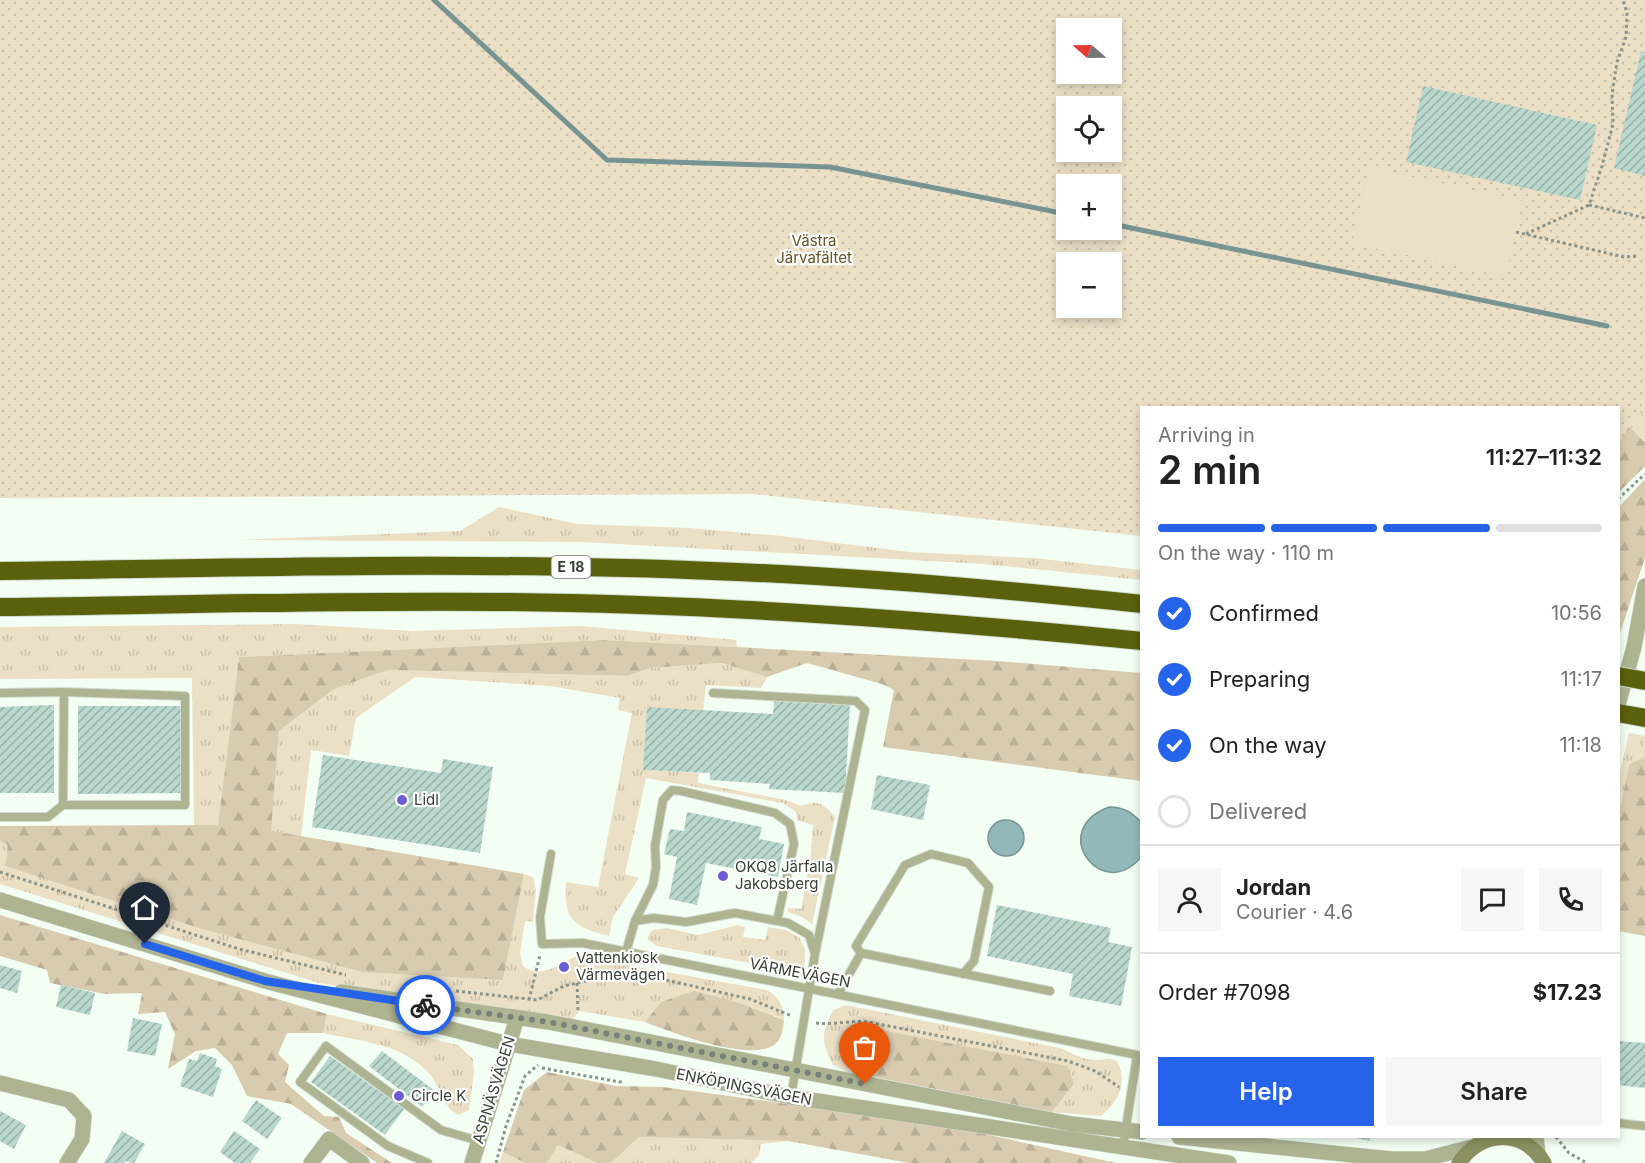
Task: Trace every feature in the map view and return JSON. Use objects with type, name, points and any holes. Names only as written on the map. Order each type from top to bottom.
[{"type":"highway","name":"E 18","points":[[0,571],[499,566],[714,571],[972,587],[1140,604]]},
{"type":"highway","points":[[0,607],[488,602],[674,606],[968,624],[1140,641]]},
{"type":"highway","points":[[1620,676],[1645,681]]},
{"type":"highway","points":[[1620,713],[1643,718]]},
{"type":"main road","points":[[1459,1163],[1477,1142],[1492,1138],[1522,1142],[1541,1158]]},
{"type":"street","points":[[1620,698],[1634,647],[1645,586]]},
{"type":"street","points":[[1634,647],[1645,619]]},
{"type":"street","name":"ENKÖPINGSVÄGEN","points":[[0,900],[265,981],[508,1044],[656,1069],[792,1097],[1229,1163]]},
{"type":"street","name":"ENKÖPINGSVÄGEN","points":[[265,981],[548,1022],[1072,1124],[1140,1132]]},
{"type":"street","name":"ASPNÄSVÄGEN","points":[[472,1163],[517,1018]]},
{"type":"street","points":[[0,1083],[69,1100],[84,1116],[82,1139],[67,1163]]},
{"type":"street","points":[[1189,1138],[1392,1159],[1425,1159],[1477,1142]]},
{"type":"street","points":[[1536,1138],[1541,1158]]},
{"type":"street","points":[[311,1163],[329,1139],[362,1163]]},
{"type":"lane","points":[[0,693],[64,692],[185,696],[185,805],[63,805],[48,817],[0,817]]},
{"type":"lane","points":[[63,805],[64,692]]},
{"type":"lane","points":[[713,693],[856,701],[865,710],[814,954],[792,1097]]},
{"type":"lane","points":[[626,952],[635,921],[654,885],[655,846],[663,800],[672,790],[681,790],[775,813],[790,824],[794,844],[777,921]]},
{"type":"lane","points":[[543,944],[540,917],[551,854]]},
{"type":"lane","points":[[963,974],[974,961],[989,887],[968,863],[931,854],[905,865],[856,946],[861,953],[963,974],[1050,991]]},
{"type":"lane","points":[[635,921],[654,918],[686,922],[735,913],[788,923],[809,935],[814,954]]},
{"type":"lane","name":"VÄRMEVÄGEN","points":[[543,944],[582,943],[1139,1056]]},
{"type":"lane","points":[[838,994],[861,953]]},
{"type":"lane","points":[[428,1163],[388,1146],[300,1082],[326,1046],[441,1130],[479,1141]]},
{"type":"lane","points":[[1123,1147],[1131,1089],[1139,1056]]},
{"type":"lane","points":[[1620,1123],[1645,1126]]},
{"type":"path","points":[[1589,205],[1613,124],[1612,94],[1617,62],[1626,37],[1627,14],[1623,0]]},
{"type":"path","points":[[1526,234],[1589,205],[1645,218]]},
{"type":"path","points":[[1516,232],[1624,257],[1639,256]]},
{"type":"path","points":[[1620,497],[1645,474]]},
{"type":"path","points":[[0,872],[239,949],[351,976]]},
{"type":"path","points":[[529,1000],[543,944]]},
{"type":"path","points":[[451,990],[537,1000],[564,986],[606,976],[639,974],[750,999],[804,1021],[828,1024],[868,1022],[1068,1061],[1095,1071],[1116,1086],[1131,1089]]},
{"type":"path","points":[[577,983],[578,1014]]},
{"type":"path","points":[[496,1163],[506,1126],[525,1076],[537,1067],[542,1050]]},
{"type":"path","points":[[1557,1138],[1569,1153],[1587,1163]]},
{"type":"green space","name":"Västra Järvafältet","points":[[0,0],[1645,0],[1645,399],[1620,441],[1620,406],[1140,406],[1140,536],[752,494],[0,498]]},
{"type":"green space","points":[[1369,167],[1523,201],[1506,277],[1352,243]]},
{"type":"green space","points":[[1645,346],[1645,443],[1629,426]]},
{"type":"green space","points":[[1620,423],[1629,426],[1645,443],[1645,466],[1620,491]]},
{"type":"green space","points":[[1645,479],[1645,558],[1620,633],[1620,506]]},
{"type":"green space","points":[[499,507],[578,524],[690,528],[781,536],[910,552],[1034,558],[1140,570],[1140,580],[984,564],[582,542],[237,540],[460,531]]},
{"type":"green space","points":[[296,624],[413,631],[580,626],[736,640],[737,647],[604,640],[239,657],[218,826],[194,825],[192,678],[0,679],[0,627]]},
{"type":"green space","points":[[604,640],[997,661],[1140,673],[1140,781],[883,747],[894,690],[882,684],[807,663],[767,677],[722,663],[649,668],[628,676],[388,670],[334,689],[279,731],[271,831],[524,874],[503,980],[362,972],[199,928],[5,866],[8,845],[0,841],[0,826],[218,825],[239,657]]},
{"type":"green space","points":[[722,663],[767,677],[761,688],[706,685],[703,710],[643,770],[699,773],[698,783],[786,800],[801,806],[817,803],[827,809],[835,817],[812,924],[788,912],[788,908],[801,909],[810,863],[813,825],[797,820],[796,812],[783,803],[646,778],[625,874],[639,878],[613,917],[609,936],[586,929],[573,920],[567,905],[566,882],[598,887],[632,713],[618,710],[620,698],[550,686],[415,677],[356,718],[349,756],[311,750],[301,837],[270,832],[279,731],[334,689],[388,670],[627,676],[649,668]]},
{"type":"green space","points":[[1629,733],[1645,736],[1645,757],[1629,764],[1620,810],[1620,773]]},
{"type":"green space","points":[[1645,757],[1645,936],[1620,931],[1620,810],[1629,764]]},
{"type":"green space","points":[[0,841],[8,844],[5,866],[503,980],[524,874],[533,877],[536,890],[533,922],[525,921],[520,953],[523,966],[531,970],[546,971],[584,952],[602,957],[605,961],[767,990],[780,1002],[784,1020],[776,1016],[661,1002],[645,1022],[580,1011],[571,1021],[319,983],[0,884]]},
{"type":"green space","points":[[0,915],[327,1014],[323,1033],[287,1033],[278,1054],[289,1065],[285,1082],[324,1116],[339,1117],[346,1133],[392,1163],[377,1163],[291,1104],[247,1096],[232,1065],[215,1048],[196,1051],[168,1069],[175,1034],[165,1012],[138,1014],[142,993],[105,994],[50,983],[47,970],[0,956]]},
{"type":"green space","points":[[738,925],[745,927],[743,937],[765,940],[768,927],[785,930],[799,937],[805,950],[804,977],[755,964],[657,946],[647,939],[652,930],[667,928],[698,935]]},
{"type":"green space","points":[[694,991],[739,1003],[784,1020],[779,1040],[774,1045],[762,1049],[729,1048],[691,1039],[645,1022],[661,1002]]},
{"type":"green space","points":[[846,1005],[1060,1048],[1089,1059],[1117,1061],[1122,1077],[1120,1091],[1113,1104],[1101,1116],[1052,1112],[1074,1084],[875,1049],[869,1076],[849,1073],[833,1065],[826,1050],[824,1038],[833,1010]]},
{"type":"green space","points":[[327,1014],[458,1045],[473,1059],[474,1072],[469,1110],[458,1115],[452,1111],[431,1075],[403,1054],[378,1044],[323,1033]]},
{"type":"green space","points":[[886,1031],[1067,1066],[1074,1084],[1052,1112],[869,1076],[875,1049]]},
{"type":"green space","points":[[547,1072],[616,1086],[663,1087],[944,1125],[1116,1163],[909,1163],[788,1141],[639,1137],[611,1163],[597,1163],[558,1145],[547,1163],[525,1163],[503,1152],[524,1090]]},
{"type":"green space","points":[[639,1137],[788,1141],[761,1144],[759,1155],[752,1163],[611,1163]]},
{"type":"green space","points":[[558,1145],[597,1163],[547,1163]]},
{"type":"green space","points":[[503,1152],[525,1163],[499,1163]]},
{"type":"water","points":[[1109,807],[1127,811],[1140,821],[1140,858],[1133,865],[1119,872],[1105,871],[1094,865],[1085,855],[1081,843],[1083,829],[1092,817]]},
{"type":"water","points":[[1006,820],[1019,825],[1024,838],[1019,851],[1006,856],[993,851],[988,838],[993,825]]},
{"type":"building","points":[[1641,51],[1645,52],[1645,176],[1614,168]]},
{"type":"building","points":[[1423,86],[1597,125],[1580,200],[1406,162]]},
{"type":"building","points":[[774,700],[850,704],[845,793],[769,789],[770,784],[710,780],[710,773],[643,770],[647,707],[773,714]]},
{"type":"building","points":[[54,705],[54,793],[0,793],[0,707]]},
{"type":"building","points":[[78,706],[180,706],[180,793],[78,794]]},
{"type":"building","name":"Lidl","points":[[323,755],[441,773],[443,759],[493,767],[480,853],[312,827]]},
{"type":"building","points":[[877,775],[930,785],[923,820],[871,809]]},
{"type":"building","points":[[687,812],[762,827],[759,839],[784,844],[778,877],[706,863],[697,905],[669,899],[677,857],[664,854],[670,829],[684,831]]},
{"type":"building","points":[[997,905],[1111,928],[1108,942],[1132,947],[1121,1006],[1069,996],[1073,974],[987,956]]},
{"type":"building","name":"Vattenkiosk Värmevägen","points":[[567,961],[570,967],[560,973],[557,968]]},
{"type":"building","points":[[0,965],[22,971],[17,993],[0,988]]},
{"type":"building","points":[[61,985],[95,993],[90,1015],[56,1007]]},
{"type":"building","points":[[133,1018],[162,1024],[155,1056],[127,1051]]},
{"type":"building","points":[[1620,1041],[1645,1043],[1645,1088],[1620,1085]]},
{"type":"building","points":[[382,1051],[435,1091],[422,1107],[369,1066]]},
{"type":"building","points":[[200,1053],[217,1059],[215,1066],[222,1069],[213,1097],[180,1086],[189,1059],[197,1061]]},
{"type":"building","points":[[330,1056],[404,1109],[385,1135],[311,1082]]},
{"type":"building","points":[[256,1100],[282,1118],[267,1139],[242,1121]]},
{"type":"building","points":[[0,1111],[26,1125],[14,1149],[0,1141]]},
{"type":"building","points":[[122,1131],[145,1144],[134,1163],[125,1161],[124,1163],[104,1163]]},
{"type":"building","points":[[234,1131],[260,1149],[250,1163],[235,1163],[220,1152]]},
{"type":"waterway","points":[[434,0],[607,160],[830,167],[1056,212]]},
{"type":"waterway","points":[[1122,226],[1607,326]]},
{"type":"way so far","points":[[425,1005],[548,1022],[865,1084]]},
{"type":"place","name":"Lidl","points":[[402,800]]},
{"type":"place","name":"OKQ8 Järfalla Jakobsberg","points":[[723,876]]},
{"type":"place","name":"Vattenkiosk Värmevägen","points":[[564,967]]},
{"type":"place","name":"Circle K","points":[[399,1096]]},
{"type":"route","points":[[145,944],[265,981],[425,1005]]}]
